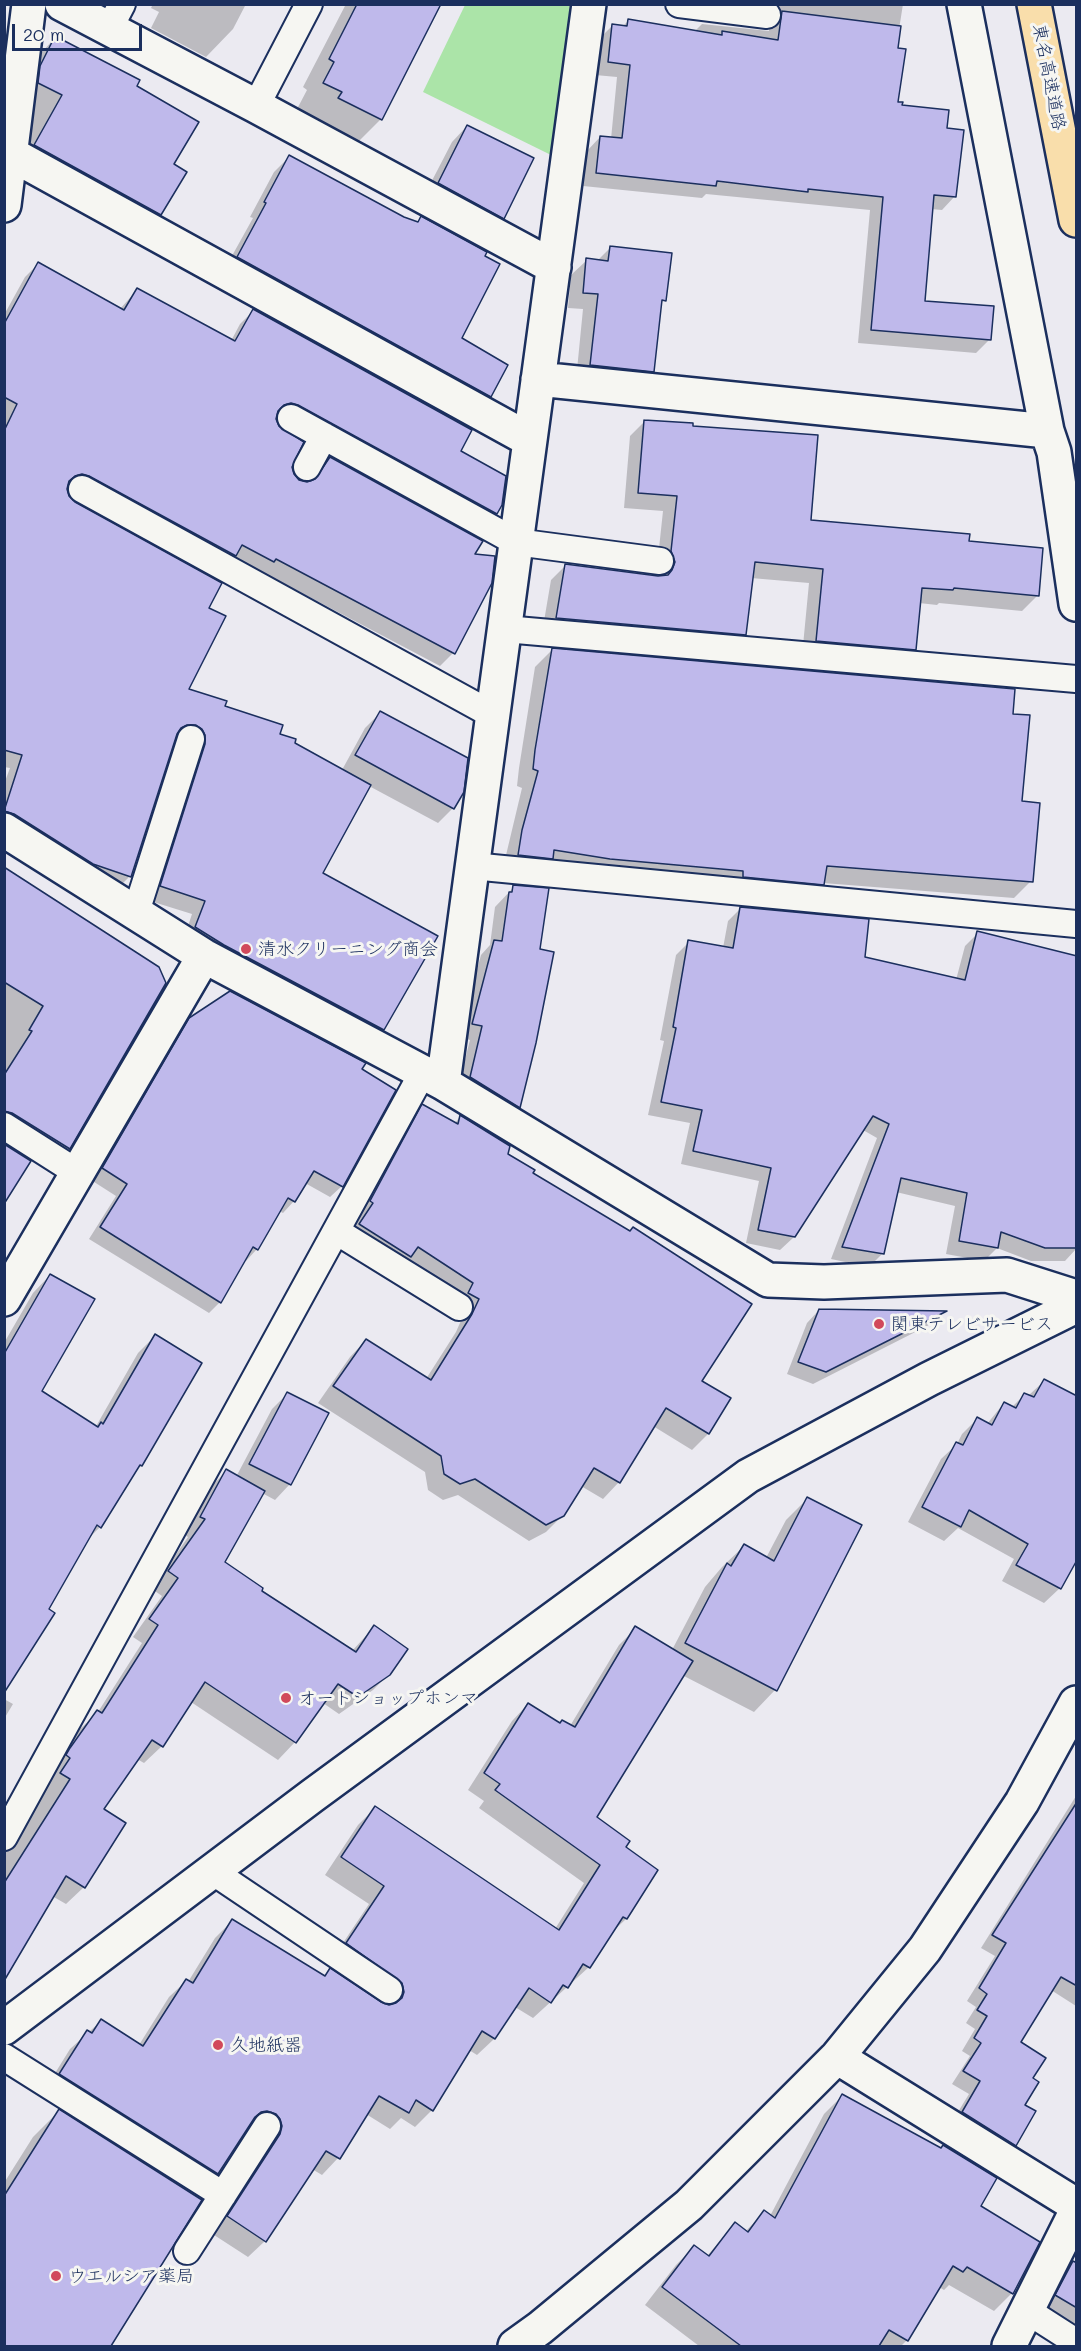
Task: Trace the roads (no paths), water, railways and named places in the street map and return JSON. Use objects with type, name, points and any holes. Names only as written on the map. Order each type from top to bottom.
[{"type":"highway","name":"東名高速道路","points":[[1035,4],[1077,220]]},
{"type":"street","points":[[4,205],[30,4]]},
{"type":"street","points":[[62,4],[115,17],[256,106],[554,267]]},
{"type":"street","points":[[433,1078],[472,866],[589,4]]},
{"type":"street","points":[[964,4],[1059,444],[1077,604]]},
{"type":"street","points":[[11,154],[530,440]]},
{"type":"street","points":[[538,380],[1059,444]]},
{"type":"street","points":[[4,830],[204,956],[433,1078],[768,1280],[824,1282],[1007,1275],[1077,1297]]},
{"type":"street","points":[[4,1299],[204,956]]},
{"type":"street","points":[[4,2028],[212,1871],[748,1476],[929,1378],[1077,1306]]},
{"type":"street","points":[[515,2346],[540,2328],[688,2205],[837,2057],[925,1949],[1022,1802],[1077,1703]]},
{"type":"street","points":[[837,2057],[1077,2205]]},
{"type":"street","points":[[1009,2346],[1077,2212]]},
{"type":"lane","points":[[256,106],[309,4]]},
{"type":"lane","points":[[679,4],[767,15]]},
{"type":"lane","points":[[291,418],[516,542],[660,561]]},
{"type":"lane","points":[[306,467],[324,436]]},
{"type":"lane","points":[[82,489],[493,715]]},
{"type":"lane","points":[[505,629],[1077,679]]},
{"type":"lane","points":[[136,912],[191,739]]},
{"type":"lane","points":[[472,866],[1077,924]]},
{"type":"lane","points":[[4,1837],[336,1231],[433,1078]]},
{"type":"lane","points":[[4,1126],[78,1173]]},
{"type":"lane","points":[[336,1231],[459,1307]]},
{"type":"lane","points":[[212,1871],[389,1990]]},
{"type":"lane","points":[[4,2057],[223,2195]]},
{"type":"lane","points":[[187,2251],[267,2126]]},
{"type":"lane","points":[[1026,2310],[1077,2342]]},
{"type":"place","name":"清水クリーニング商会","points":[[246,949]]},
{"type":"place","name":"関東テレビサービス","points":[[879,1324]]},
{"type":"place","name":"オートショップホンマ","points":[[286,1698]]},
{"type":"place","name":"久地紙器","points":[[218,2045]]},
{"type":"place","name":"ウエルシア薬局","points":[[56,2276]]}]
